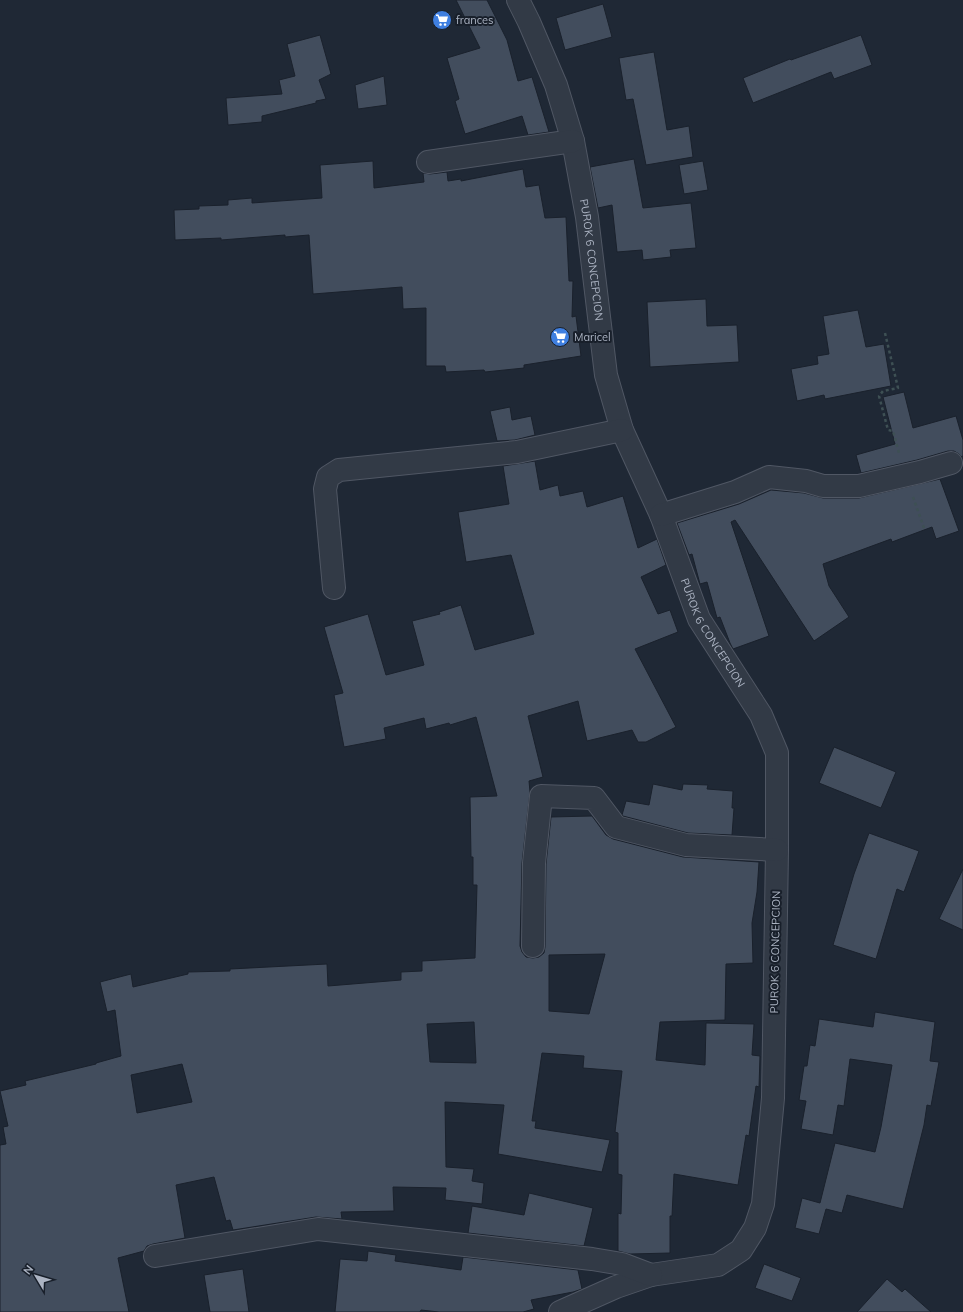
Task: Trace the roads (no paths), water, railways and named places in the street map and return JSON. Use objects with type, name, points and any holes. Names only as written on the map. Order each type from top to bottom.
[{"type":"street","name":"PUROK 6 CONCEPCION","points":[[518,0],[556,85],[573,141],[587,217],[606,375],[622,430],[661,515],[699,619],[761,714],[777,753],[773,1098],[763,1204],[755,1228],[741,1250],[718,1264],[652,1275]]},
{"type":"street","points":[[428,162],[573,141]]},
{"type":"street","points":[[334,588],[325,489],[328,476],[339,470],[517,452],[622,430]]},
{"type":"street","points":[[661,515],[736,492],[769,478],[806,481],[823,486],[859,486],[951,463]]},
{"type":"street","points":[[533,946],[534,862],[541,796],[594,798],[616,827],[686,845],[777,850]]},
{"type":"street","points":[[155,1256],[318,1229],[592,1259],[622,1264],[652,1275]]},
{"type":"street","points":[[560,1312],[616,1287],[652,1275]]},
{"type":"place","name":"frances","points":[[442,20]]},
{"type":"place","name":"Maricel","points":[[560,337]]}]
